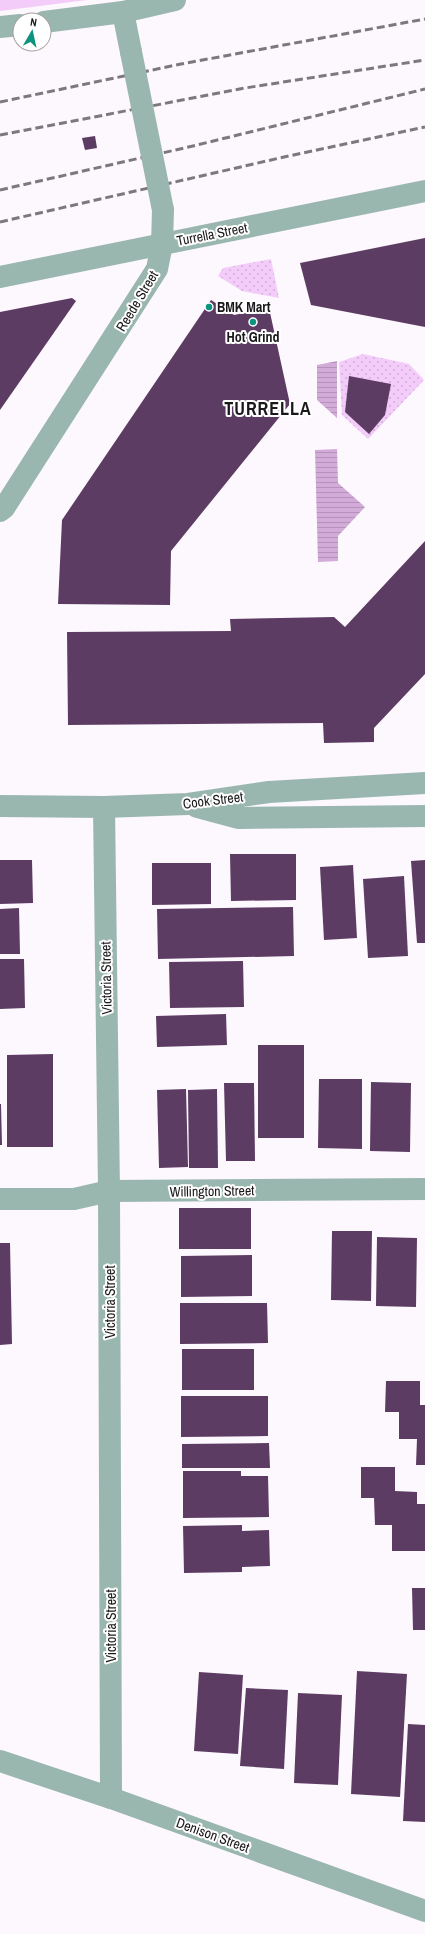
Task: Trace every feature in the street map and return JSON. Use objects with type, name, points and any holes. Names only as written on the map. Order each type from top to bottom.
[{"type":"street","points":[[52,21],[123,12],[175,0]]},
{"type":"street","name":"Reede Street","points":[[0,511],[4,508],[157,269],[162,244],[163,210],[123,12]]},
{"type":"street","points":[[0,27],[12,26]]},
{"type":"street","name":"Turrella Street","points":[[0,277],[425,191]]},
{"type":"street","name":"Cook Street","points":[[0,806],[104,807],[188,804],[269,792],[425,783]]},
{"type":"street","points":[[188,804],[238,818],[425,816]]},
{"type":"street","name":"Victoria Street","points":[[104,807],[109,1191],[111,1798]]},
{"type":"street","name":"Willington Street","points":[[0,1199],[74,1199],[109,1191],[425,1189]]},
{"type":"street","name":"Denison Street","points":[[0,1761],[111,1798],[425,1911]]},
{"type":"shaded area","points":[[0,0],[87,0],[0,11]]},
{"type":"shaded area","points":[[271,259],[279,298],[242,291],[218,276],[223,268]]},
{"type":"shaded area","points":[[363,354],[409,364],[424,380],[368,439],[342,415],[339,362]]},
{"type":"shaded area","points":[[337,361],[337,418],[317,400],[317,365]]},
{"type":"shaded area","points":[[337,449],[338,483],[365,507],[338,536],[338,561],[318,562],[315,450]]},
{"type":"building","points":[[95,136],[97,148],[85,150],[82,138]]},
{"type":"building","points":[[425,238],[425,327],[311,305],[300,263]]},
{"type":"building","points":[[72,298],[76,301],[0,410],[0,312]]},
{"type":"building","points":[[211,300],[234,315],[269,308],[290,404],[171,551],[170,605],[58,604],[62,520]]},
{"type":"building","points":[[349,376],[391,384],[385,415],[369,434],[345,412]]},
{"type":"building","points":[[425,541],[425,674],[374,728],[374,742],[324,743],[323,723],[68,725],[67,632],[231,631],[230,619],[334,617],[345,627]]},
{"type":"building","points":[[230,854],[296,854],[296,900],[231,901]]},
{"type":"building","points":[[0,860],[32,860],[33,903],[0,904]]},
{"type":"building","points":[[425,860],[425,943],[417,943],[411,861]]},
{"type":"building","points":[[152,863],[211,863],[211,904],[152,905]]},
{"type":"building","points":[[353,865],[357,938],[324,940],[320,867]]},
{"type":"building","points":[[404,876],[408,956],[368,958],[363,879]]},
{"type":"building","points":[[293,907],[294,956],[158,959],[157,909]]},
{"type":"building","points":[[19,908],[20,954],[0,954],[0,909]]},
{"type":"building","points":[[0,959],[24,959],[25,1008],[0,1009]]},
{"type":"building","points":[[243,961],[244,1007],[170,1008],[169,962]]},
{"type":"building","points":[[226,1014],[227,1045],[157,1047],[156,1016]]},
{"type":"building","points":[[258,1045],[304,1045],[304,1138],[258,1138]]},
{"type":"building","points":[[53,1054],[53,1147],[7,1147],[7,1055]]},
{"type":"building","points":[[319,1079],[362,1079],[362,1149],[318,1148]]},
{"type":"building","points":[[371,1082],[411,1083],[410,1152],[370,1151]]},
{"type":"building","points":[[224,1083],[254,1083],[255,1161],[226,1161]]},
{"type":"building","points":[[186,1089],[188,1167],[159,1168],[157,1090]]},
{"type":"building","points":[[217,1089],[218,1168],[189,1168],[188,1090]]},
{"type":"building","points":[[1,1104],[2,1145],[0,1145]]},
{"type":"building","points":[[179,1208],[251,1208],[251,1249],[179,1249]]},
{"type":"building","points":[[332,1231],[372,1231],[371,1301],[331,1300]]},
{"type":"building","points":[[377,1237],[417,1238],[416,1307],[376,1306]]},
{"type":"building","points":[[0,1243],[10,1243],[12,1344],[0,1345]]},
{"type":"building","points":[[252,1255],[252,1296],[181,1297],[181,1256]]},
{"type":"building","points":[[180,1303],[267,1303],[268,1343],[180,1344]]},
{"type":"building","points":[[182,1349],[254,1349],[254,1390],[182,1390]]},
{"type":"building","points":[[386,1381],[420,1381],[420,1405],[425,1405],[425,1465],[416,1465],[417,1439],[399,1439],[399,1412],[385,1412]]},
{"type":"building","points":[[181,1396],[268,1396],[268,1436],[181,1437]]},
{"type":"building","points":[[269,1443],[270,1468],[182,1468],[182,1444]]},
{"type":"building","points":[[361,1467],[395,1467],[395,1491],[417,1492],[417,1504],[425,1504],[425,1551],[392,1551],[392,1525],[375,1525],[374,1498],[361,1498]]},
{"type":"building","points":[[183,1471],[241,1471],[241,1476],[268,1476],[269,1517],[183,1518]]},
{"type":"building","points":[[242,1525],[242,1531],[269,1530],[270,1566],[242,1567],[242,1572],[184,1573],[183,1526]]},
{"type":"building","points":[[412,1588],[425,1588],[425,1630],[413,1630]]},
{"type":"building","points":[[357,1671],[407,1674],[400,1797],[351,1794]]},
{"type":"building","points":[[199,1672],[243,1675],[238,1754],[194,1751]]},
{"type":"building","points":[[246,1688],[288,1690],[284,1769],[240,1766]]},
{"type":"building","points":[[298,1693],[342,1695],[338,1785],[294,1783]]},
{"type":"building","points":[[408,1724],[425,1725],[425,1822],[403,1821]]},
{"type":"railway","points":[[0,102],[181,64],[425,19]]},
{"type":"railway","points":[[0,135],[245,88],[425,60]]},
{"type":"railway","points":[[0,190],[193,146],[425,89]]},
{"type":"railway","points":[[0,222],[284,157],[425,127]]},
{"type":"place","name":"BMK Mart","points":[[209,307]]},
{"type":"place","name":"Hot Grind","points":[[253,322]]},
{"type":"district","name":"TURRELLA","points":[[268,408]]}]
